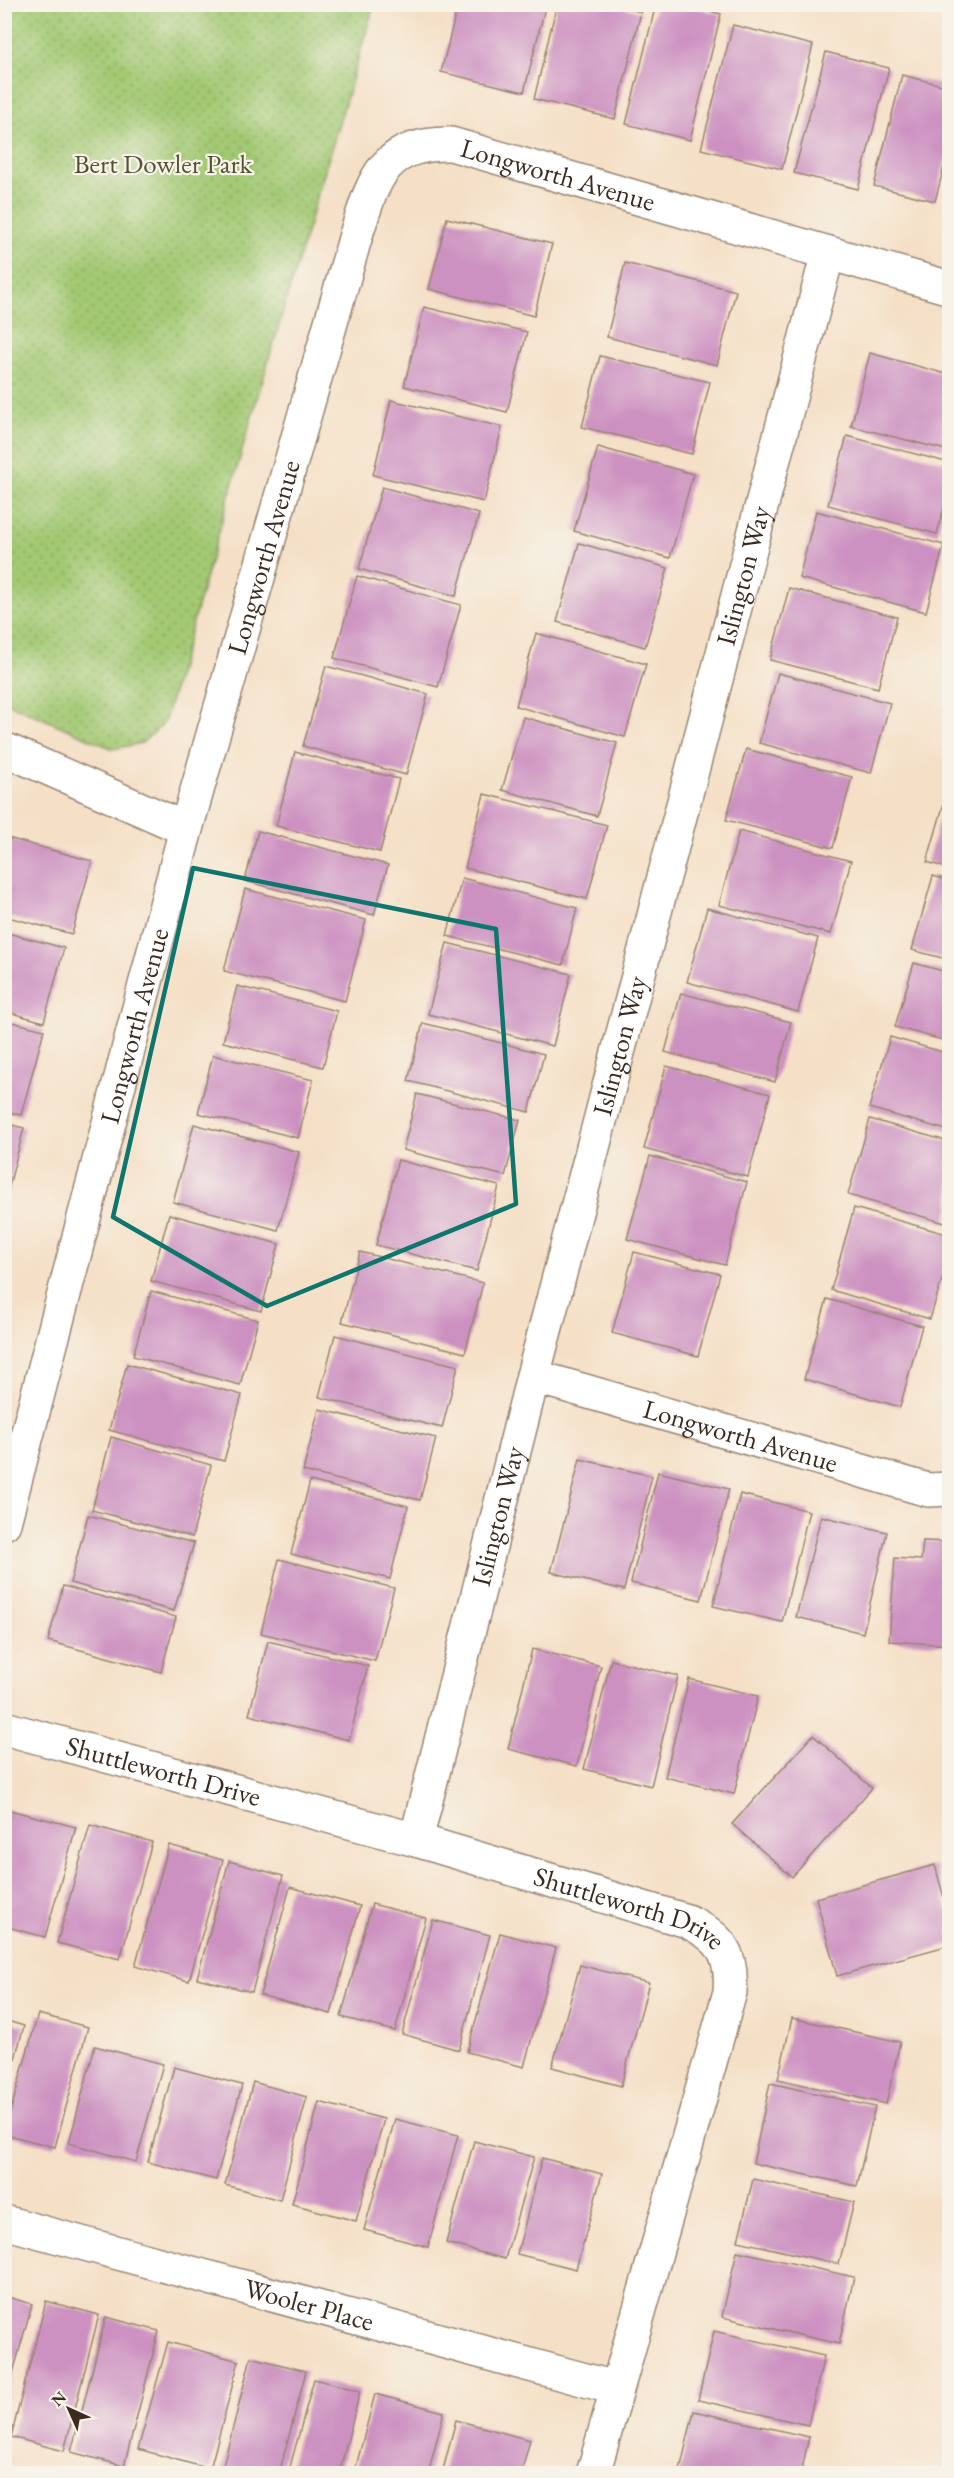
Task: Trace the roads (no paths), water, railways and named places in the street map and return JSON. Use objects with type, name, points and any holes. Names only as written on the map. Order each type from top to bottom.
[{"type":"street","name":"Longworth Avenue","points":[[4,1523],[186,829],[356,235],[368,195],[383,168],[403,151],[427,144],[451,144],[950,288]]},
{"type":"street","name":"Islington Way","points":[[416,1840],[533,1376],[828,253]]},
{"type":"street","points":[[4,749],[186,829]]},
{"type":"street","name":"Longworth Avenue","points":[[533,1376],[928,1490],[950,1489]]},
{"type":"street","name":"Shuttleworth Drive","points":[[4,1728],[416,1840],[687,1921],[710,1932],[726,1952],[732,1973],[730,1992],[615,2388],[593,2474]]},
{"type":"street","name":"Wooler Place","points":[[4,2222],[615,2388]]},
{"type":"park label","name":"Bert Dowler Park","points":[[163,164]]}]
